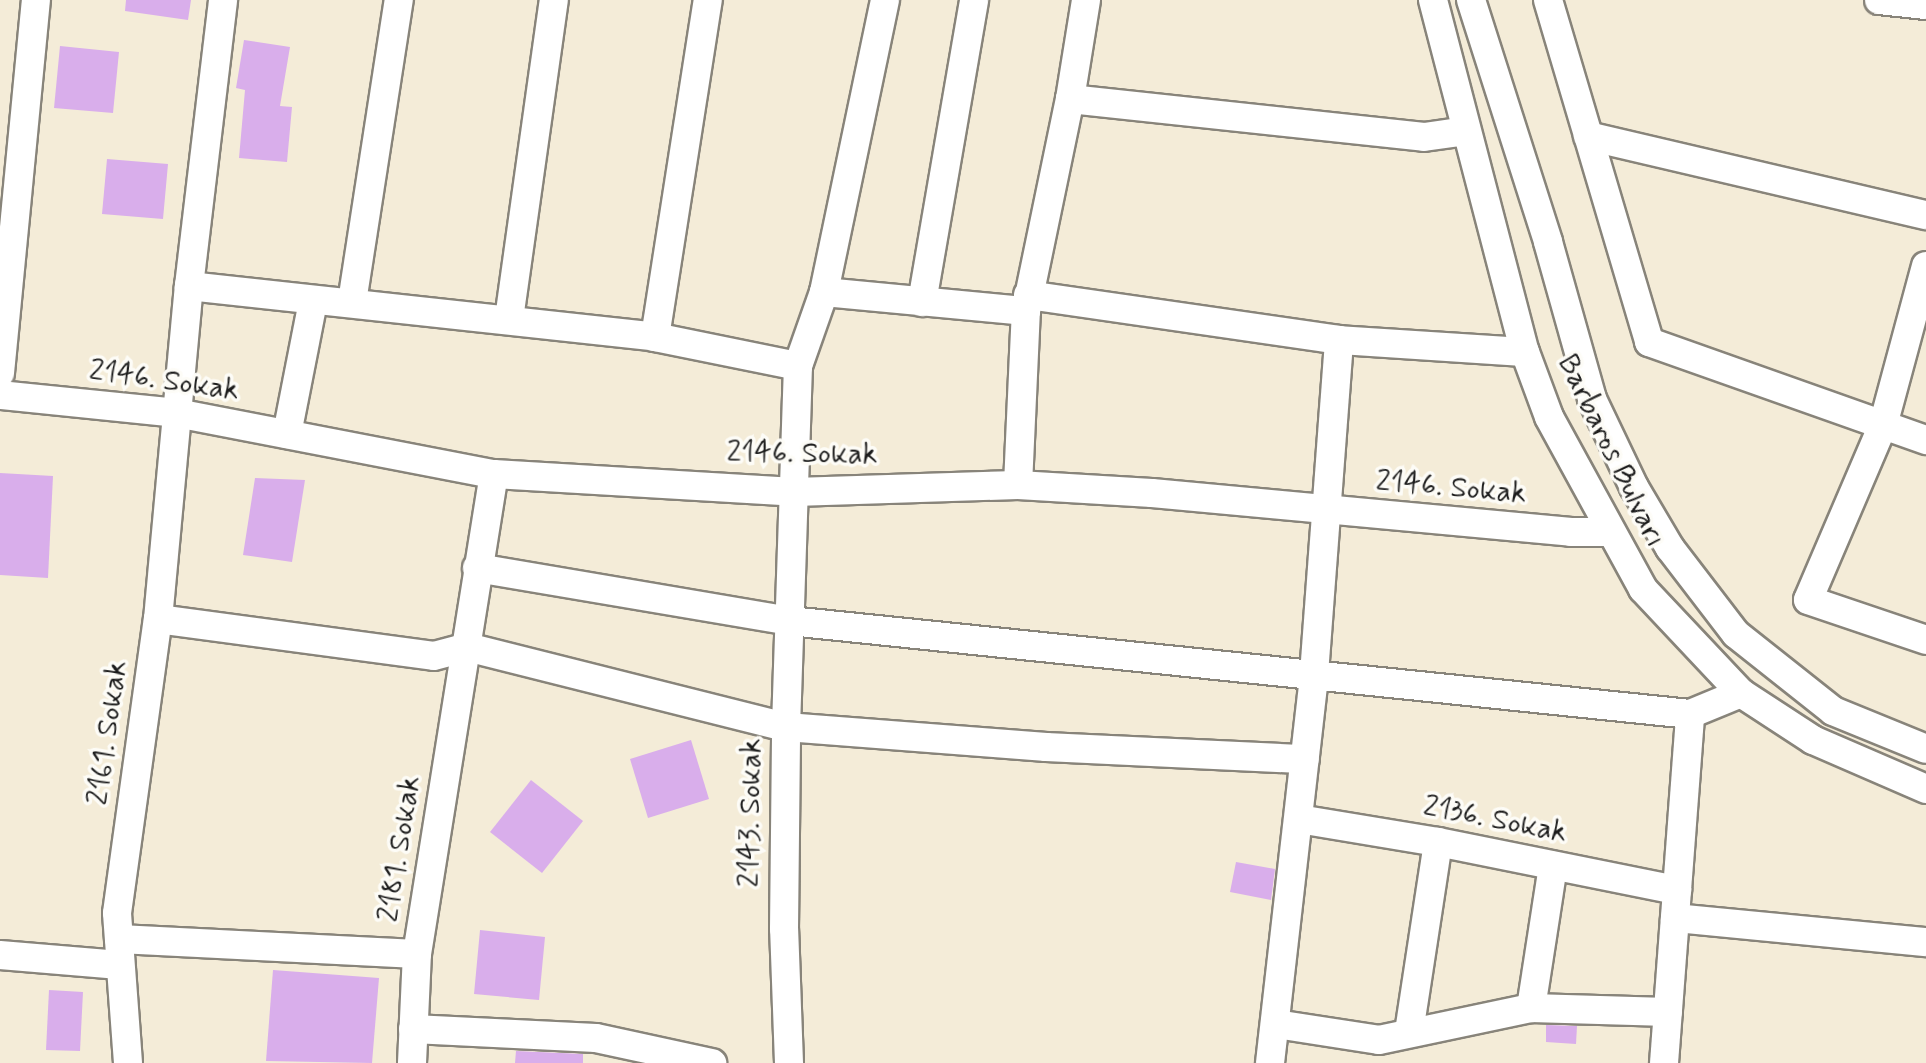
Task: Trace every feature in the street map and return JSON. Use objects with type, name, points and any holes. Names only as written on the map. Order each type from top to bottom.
[{"type":"street","points":[[0,373],[11,166],[36,0]]},
{"type":"street","name":"2161. Sokak","points":[[128,1063],[117,913],[158,619],[189,286],[223,0]]},
{"type":"street","points":[[352,302],[399,0]]},
{"type":"street","points":[[509,319],[554,0]]},
{"type":"street","points":[[655,337],[708,0]]},
{"type":"street","name":"2143. Sokak","points":[[789,1063],[784,929],[786,727],[798,366],[824,292],[885,0]]},
{"type":"street","points":[[922,302],[974,0]]},
{"type":"street","points":[[1018,485],[1027,303],[1070,99],[1086,0]]},
{"type":"street","name":"Barbaros Bulvarı","points":[[1433,0],[1525,352],[1549,417],[1608,532],[1643,589],[1741,693],[1813,740],[1926,789]]},
{"type":"street","name":"Barbaros Bulvarı","points":[[1471,0],[1548,242],[1592,399],[1634,487],[1670,548],[1736,634],[1833,711],[1926,749]]},
{"type":"street","points":[[1548,0],[1649,342],[1926,440]]},
{"type":"street","points":[[1879,0],[1926,5]]},
{"type":"street","points":[[1070,99],[1424,137],[1466,131]]},
{"type":"street","points":[[1588,136],[1926,215]]},
{"type":"street","points":[[1926,266],[1883,425],[1808,600],[1926,640]]},
{"type":"street","points":[[189,286],[655,337],[798,366]]},
{"type":"street","points":[[824,292],[922,302],[1027,303],[1339,340],[1525,352]]},
{"type":"street","points":[[287,434],[313,301]]},
{"type":"street","points":[[1270,1063],[1314,674],[1339,340]]},
{"type":"street","name":"2146. Sokak","points":[[0,395],[176,413],[494,474],[794,492],[1018,485],[1152,493],[1571,532],[1608,532]]},
{"type":"street","name":"2181. Sokak","points":[[412,1063],[417,954],[494,474]]},
{"type":"street","points":[[477,568],[790,621],[1690,714],[1741,693]]},
{"type":"street","points":[[158,619],[434,656],[467,647],[786,727],[1046,747],[1305,759]]},
{"type":"street","points":[[1664,1063],[1690,714]]},
{"type":"street","name":"2136. Sokak","points":[[1299,819],[1438,842],[1553,866],[1676,904],[1926,942]]},
{"type":"street","points":[[1409,1032],[1438,842]]},
{"type":"street","points":[[1531,1008],[1553,866]]},
{"type":"street","points":[[0,955],[120,952],[417,954]]},
{"type":"street","points":[[1276,1024],[1379,1040],[1531,1008],[1668,1012]]},
{"type":"street","points":[[413,1029],[596,1038],[712,1063]]},
{"type":"building","points":[[126,0],[191,0],[188,20],[125,11]]},
{"type":"building","points":[[244,40],[290,47],[280,106],[292,107],[287,162],[239,158],[245,90],[236,88]]},
{"type":"building","points":[[60,46],[119,52],[113,113],[54,108]]},
{"type":"building","points":[[107,159],[168,164],[163,219],[102,214]]},
{"type":"building","points":[[0,473],[53,476],[48,578],[0,575]]},
{"type":"building","points":[[255,478],[305,480],[292,562],[243,555]]},
{"type":"building","points":[[691,740],[709,799],[648,818],[630,759]]},
{"type":"building","points":[[531,780],[583,821],[542,873],[490,832]]},
{"type":"building","points":[[1236,862],[1275,869],[1271,900],[1230,892]]},
{"type":"building","points":[[480,930],[545,937],[539,1000],[474,994]]},
{"type":"building","points":[[273,970],[379,978],[372,1063],[266,1061]]},
{"type":"building","points":[[49,990],[83,992],[80,1051],[46,1050]]},
{"type":"building","points":[[1546,1025],[1577,1026],[1576,1044],[1546,1042]]},
{"type":"building","points":[[516,1051],[583,1054],[583,1063],[515,1063]]}]
